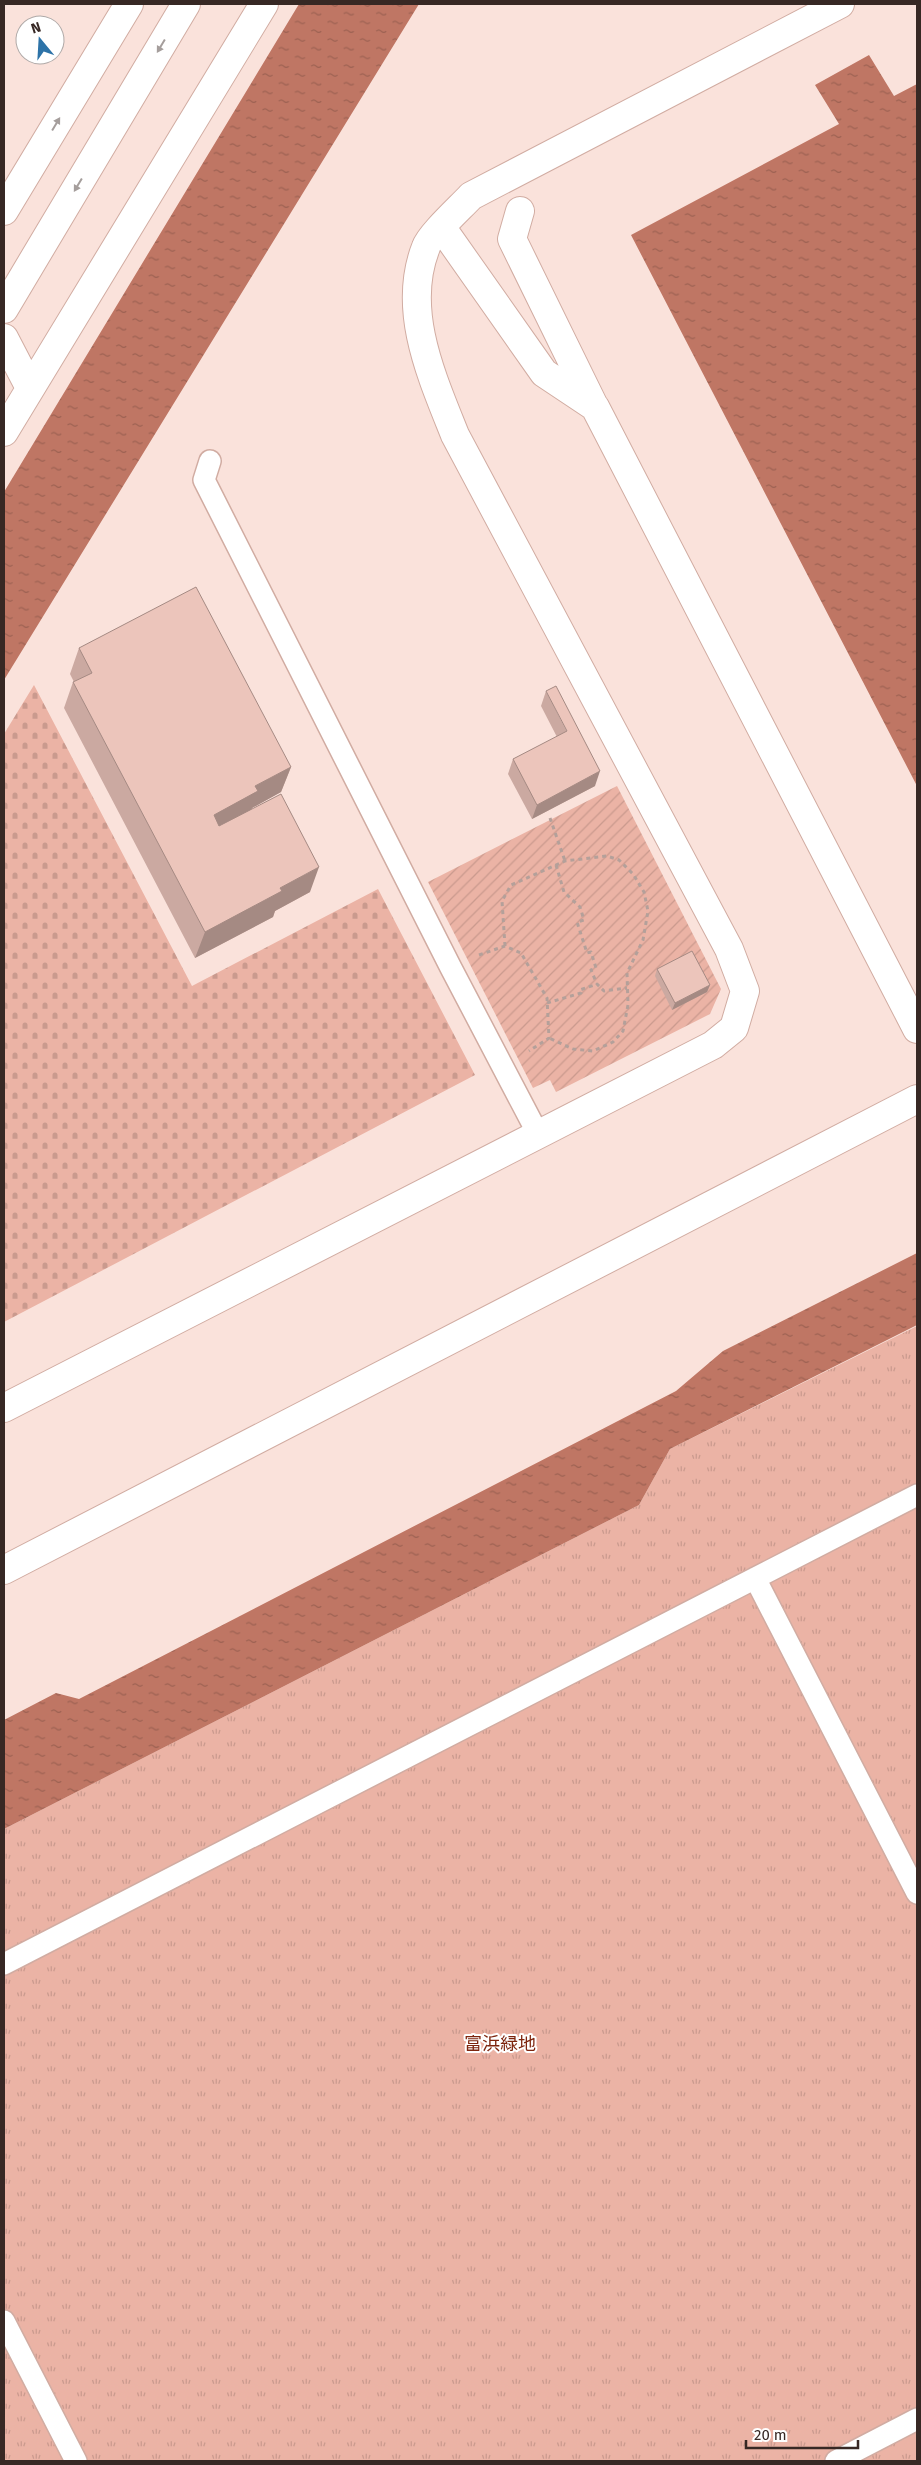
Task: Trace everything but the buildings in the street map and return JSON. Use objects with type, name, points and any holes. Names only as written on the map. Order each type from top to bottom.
[{"type":"street","points":[[4,211],[129,4]]},
{"type":"street","points":[[4,309],[186,4]]},
{"type":"street","points":[[4,432],[264,4]]},
{"type":"street","points":[[4,1408],[713,1045],[734,1028],[745,991],[729,949],[455,435],[426,361],[415,293],[426,246],[471,196],[840,4]]},
{"type":"street","points":[[520,212],[512,239],[595,407],[917,1029]]},
{"type":"street","points":[[442,228],[544,373],[595,407]]},
{"type":"street","points":[[4,338],[30,388]]},
{"type":"street","points":[[4,1570],[917,1099]]},
{"type":"lane","points":[[210,461],[204,480],[451,968],[538,1134]]},
{"type":"lane","points":[[4,1964],[917,1495]]},
{"type":"lane","points":[[755,1578],[917,1893]]},
{"type":"lane","points":[[4,2321],[76,2461]]},
{"type":"lane","points":[[836,2461],[917,2419]]},
{"type":"path","points":[[550,818],[565,861]]},
{"type":"path","points":[[505,946],[502,901],[511,885],[565,861],[607,856],[619,860],[633,874],[644,892],[648,911],[643,940],[627,973],[628,1005],[623,1031],[613,1042],[593,1051],[573,1049],[549,1038]]},
{"type":"path","points":[[556,865],[564,892],[580,907],[584,920],[578,922],[587,953],[590,952],[596,968],[591,970],[597,984],[604,991],[627,988]]},
{"type":"path","points":[[451,968],[505,946],[521,953],[535,975],[547,1002],[549,1038]]},
{"type":"path","points":[[547,1002],[582,993],[580,990],[597,984]]},
{"type":"path","points":[[503,1068],[549,1038]]},
{"type":"green space","points":[[34,685],[192,986],[378,889],[475,1075],[4,1322],[4,734]]},
{"type":"green space","points":[[617,786],[721,989],[710,1014],[556,1092],[550,1080],[533,1088],[428,882]]},
{"type":"green space","name":"富浜緑地","points":[[917,1326],[917,2461],[4,2461],[4,1829],[639,1505],[670,1449]]},
{"type":"water","points":[[299,4],[419,4],[4,680],[4,492]]},
{"type":"water","points":[[869,55],[894,96],[917,84],[917,786],[631,235],[839,124],[815,85]]},
{"type":"water","points":[[917,1253],[917,1325],[670,1449],[639,1505],[4,1829],[4,1720],[56,1693],[79,1699],[676,1391],[723,1351]]}]
